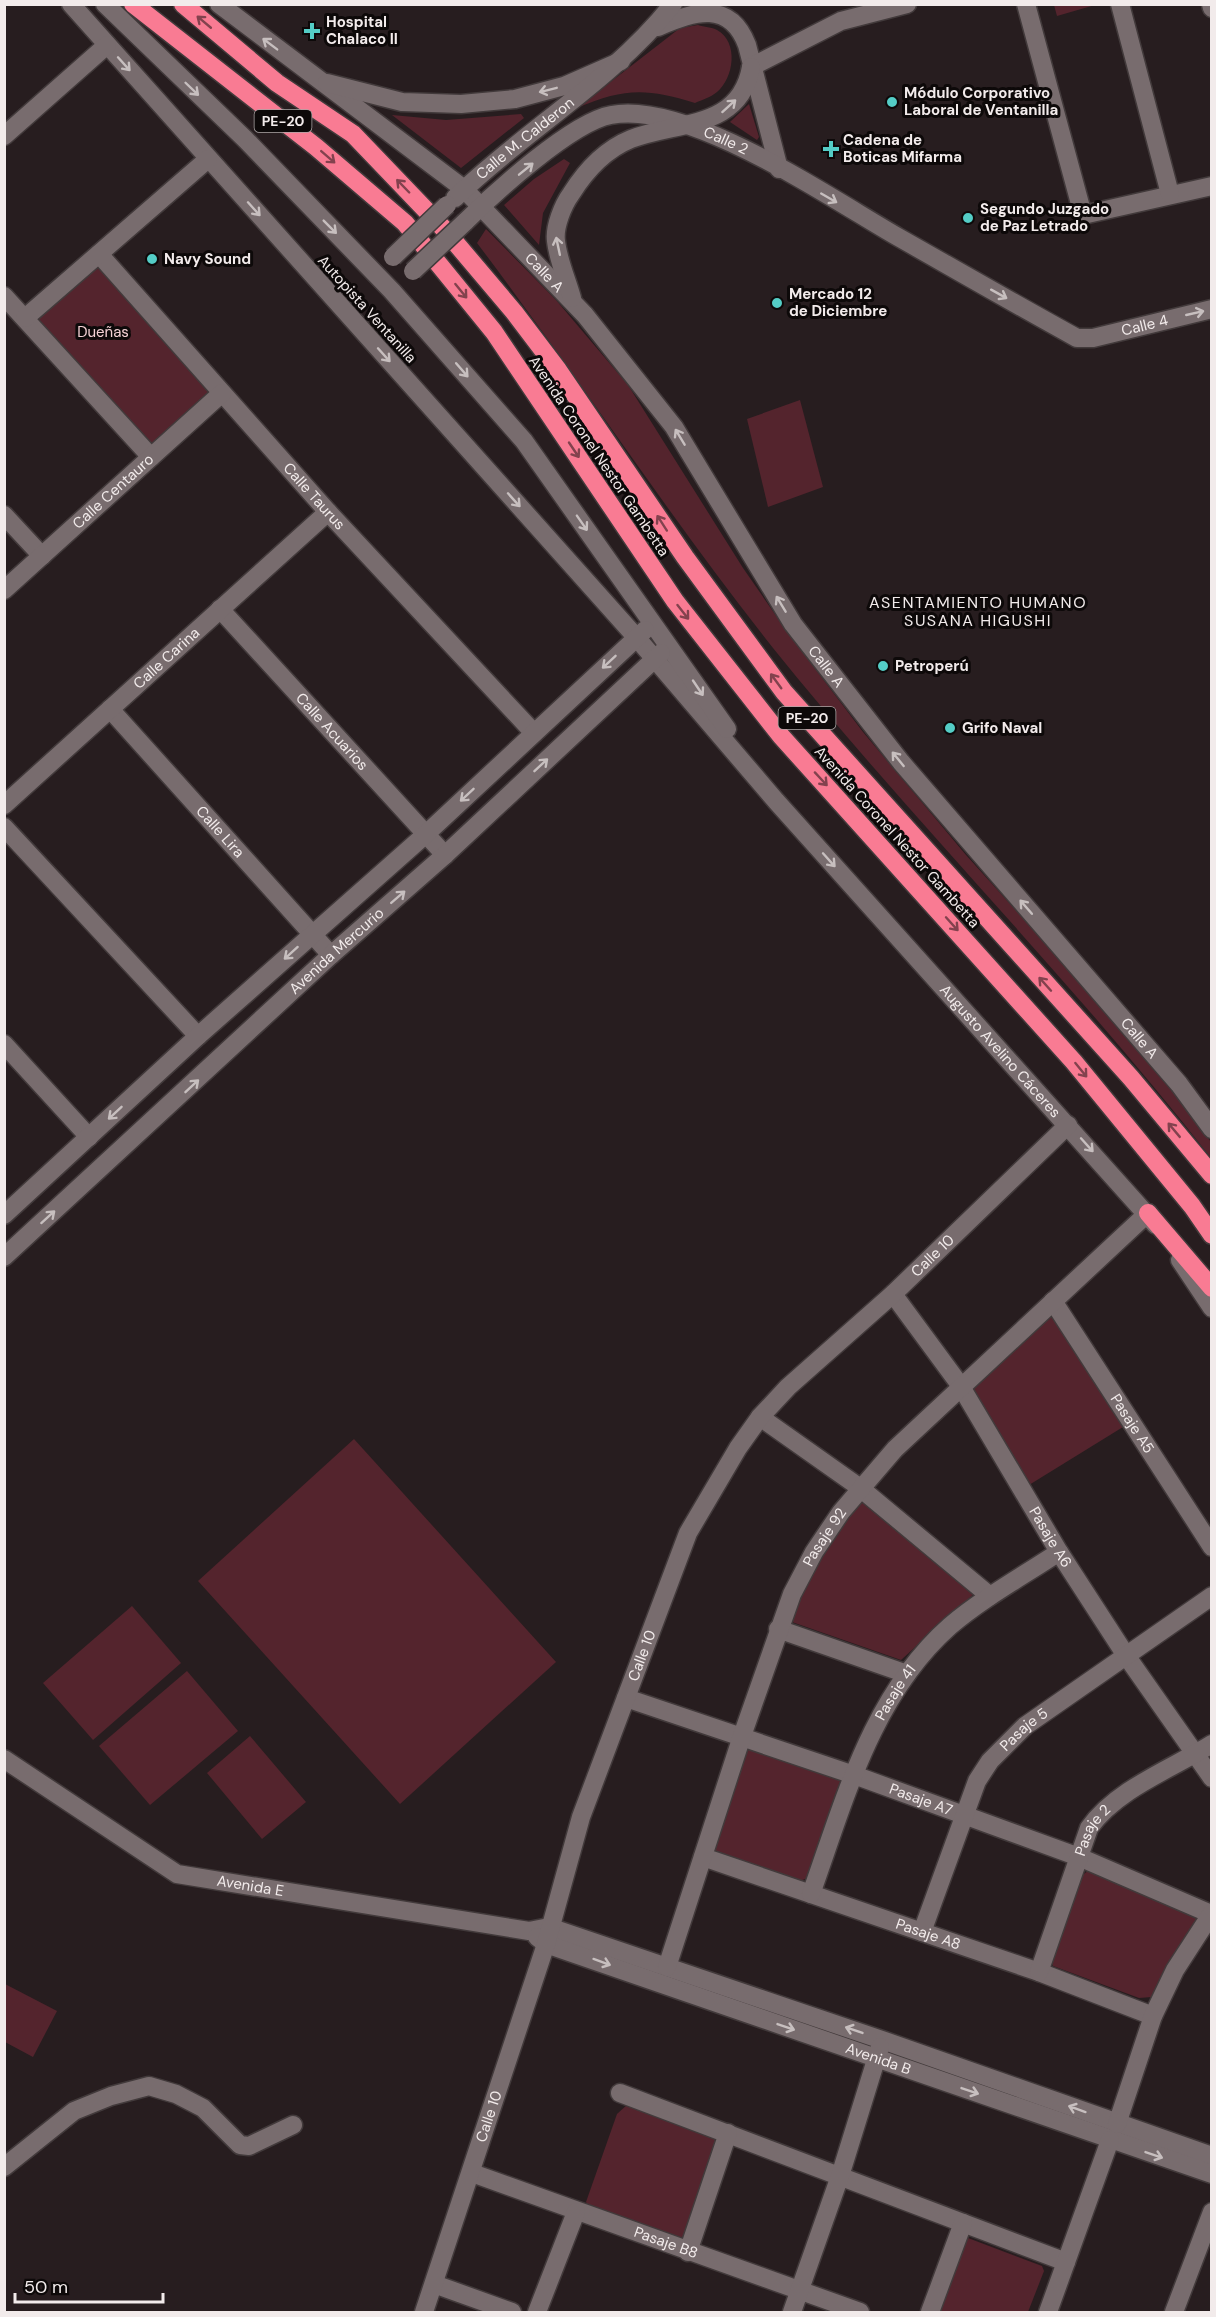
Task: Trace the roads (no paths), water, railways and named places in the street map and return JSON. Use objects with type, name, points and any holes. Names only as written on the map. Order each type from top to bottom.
[{"type":"highway","name":"Avenida Coronel Nestor Gambetta","points":[[133,4],[316,147],[405,223],[494,332],[675,601],[781,736],[1074,1062],[1192,1206],[1212,1235]]},
{"type":"highway","name":"Avenida Coronel Nestor Gambetta","points":[[183,4],[277,83],[352,134],[443,228],[514,312],[551,362],[685,557],[784,692],[1131,1078],[1212,1175]]},
{"type":"highway","points":[[1148,1213],[1212,1288]]},
{"type":"street","name":"Autopista Ventanilla","points":[[71,4],[636,637]]},
{"type":"street","name":"Autopista Ventanilla","points":[[105,4],[244,139],[392,291],[524,441],[653,623]]},
{"type":"street","points":[[219,4],[316,80],[464,189]]},
{"type":"street","name":"Calle M. Calderon","points":[[375,274],[464,189],[621,61],[653,29],[673,4]]},
{"type":"street","points":[[736,4],[739,27],[747,45],[778,169]]},
{"type":"street","points":[[573,303],[556,241],[556,230],[568,199],[586,171],[608,152],[630,140],[714,117],[734,102],[746,84],[752,67],[841,21],[907,4]]},
{"type":"street","points":[[1026,4],[1083,215],[1212,186]]},
{"type":"street","points":[[1120,4],[1170,194]]},
{"type":"street","points":[[653,29],[681,17],[705,12],[724,16],[739,27]]},
{"type":"street","points":[[4,136],[107,45]]},
{"type":"street","points":[[316,80],[402,102],[461,104],[514,99],[564,86],[621,61]]},
{"type":"street","name":"Calle 2","points":[[392,291],[481,207],[558,144],[592,121],[626,113],[653,114],[725,140],[1077,338]]},
{"type":"street","points":[[25,318],[208,159]]},
{"type":"street","name":"Calle A","points":[[464,189],[573,303],[674,427],[793,624],[901,762],[1179,1084],[1212,1129]]},
{"type":"street","name":"Calle Taurus","points":[[99,254],[328,512],[534,733]]},
{"type":"street","points":[[4,296],[151,457]]},
{"type":"street","name":"Calle 4","points":[[1077,338],[1093,338],[1212,309]]},
{"type":"street","name":"Calle Centauro","points":[[4,590],[222,393]]},
{"type":"street","name":"Calle Carina","points":[[4,805],[328,512]]},
{"type":"street","points":[[4,515],[42,556]]},
{"type":"street","points":[[4,542],[18,530]]},
{"type":"street","name":"Calle Acuarios","points":[[220,609],[445,855]]},
{"type":"street","name":"Avenida Mercurio","points":[[4,1215],[198,1036],[426,834],[653,623]]},
{"type":"street","name":"Augusto Avelino Cáceres","points":[[653,623],[776,801]]},
{"type":"street","name":"Augusto Avelino Cáceres","points":[[636,637],[776,801],[1148,1213],[1212,1308]]},
{"type":"street","name":"Avenida Mercurio","points":[[4,1257],[331,956],[445,855],[669,645]]},
{"type":"street","name":"Calle Lira","points":[[110,709],[331,956]]},
{"type":"street","points":[[4,827],[198,1036]]},
{"type":"street","points":[[4,1044],[89,1137]]},
{"type":"street","points":[[143,1087],[165,1111]]},
{"type":"street","name":"Calle 10","points":[[424,2313],[472,2173],[548,1935],[581,1817],[688,1533],[738,1448],[760,1417],[788,1387],[893,1294],[1068,1125]]},
{"type":"street","name":"Pasaje 92","points":[[667,1967],[778,1629],[814,1552],[859,1488],[960,1385],[1148,1213]]},
{"type":"street","name":"Pasaje A6","points":[[893,1294],[960,1385],[1059,1552],[1125,1654],[1212,1778]]},
{"type":"street","name":"Pasaje A5","points":[[1053,1301],[1212,1547]]},
{"type":"street","points":[[760,1417],[859,1488],[990,1596]]},
{"type":"street","name":"Pasaje 41","points":[[811,1894],[874,1727],[907,1674],[951,1626],[990,1596],[1059,1552]]},
{"type":"street","name":"Pasaje 5","points":[[922,1932],[977,1781],[990,1761],[1025,1726],[1125,1654],[1212,1596]]},
{"type":"street","points":[[778,1629],[907,1674]]},
{"type":"street","name":"Pasaje A7","points":[[626,1698],[854,1775],[1079,1857],[1211,1914]]},
{"type":"street","name":"Pasaje 2","points":[[1039,1972],[1089,1828],[1100,1813],[1122,1797],[1212,1744]]},
{"type":"street","name":"Avenida E","points":[[4,1759],[177,1874],[548,1935]]},
{"type":"street","name":"Pasaje A8","points":[[703,1857],[1039,1972],[1153,2016]]},
{"type":"street","points":[[1048,2313],[1114,2132],[1153,2016],[1175,1970],[1211,1914]]},
{"type":"street","name":"Avenida B","points":[[548,1935],[667,1967],[882,2040],[1114,2132],[1212,2174]]},
{"type":"street","name":"Avenida B","points":[[548,1935],[876,2058],[1114,2132],[1212,2156]]},
{"type":"street","points":[[792,2313],[840,2176],[882,2040]]},
{"type":"street","points":[[4,2167],[74,2112],[111,2096],[149,2086],[176,2094],[203,2108],[240,2145],[249,2146],[293,2125]]},
{"type":"street","points":[[620,2093],[1066,2262]]},
{"type":"street","points":[[688,2252],[728,2133]]},
{"type":"street","name":"Pasaje B8","points":[[472,2173],[860,2313]]},
{"type":"street","points":[[537,2313],[576,2212]]},
{"type":"street","points":[[1174,2313],[1212,2212]]},
{"type":"street","points":[[930,2313],[963,2223]]},
{"type":"street","points":[[434,2284],[512,2313]]},
{"type":"place","name":"Hospital Chalaco II","points":[[312,31]]},
{"type":"place","name":"Módulo Corporativo Laboral de Ventanilla","points":[[892,102]]},
{"type":"place","name":"Cadena de Boticas Mifarma","points":[[831,149]]},
{"type":"place","name":"Segundo Juzgado de Paz Letrado","points":[[968,218]]},
{"type":"place","name":"Navy Sound","points":[[152,259]]},
{"type":"place","name":"Mercado 12 de Diciembre","points":[[777,303]]},
{"type":"place","name":"Petroperú","points":[[883,666]]},
{"type":"place","name":"Grifo Naval","points":[[950,728]]},
{"type":"district","name":"ASENTAMIENTO HUMANO SUSANA HIGUSHI","points":[[978,611]]},
{"type":"park label","name":"Dueñas","points":[[103,332]]}]
